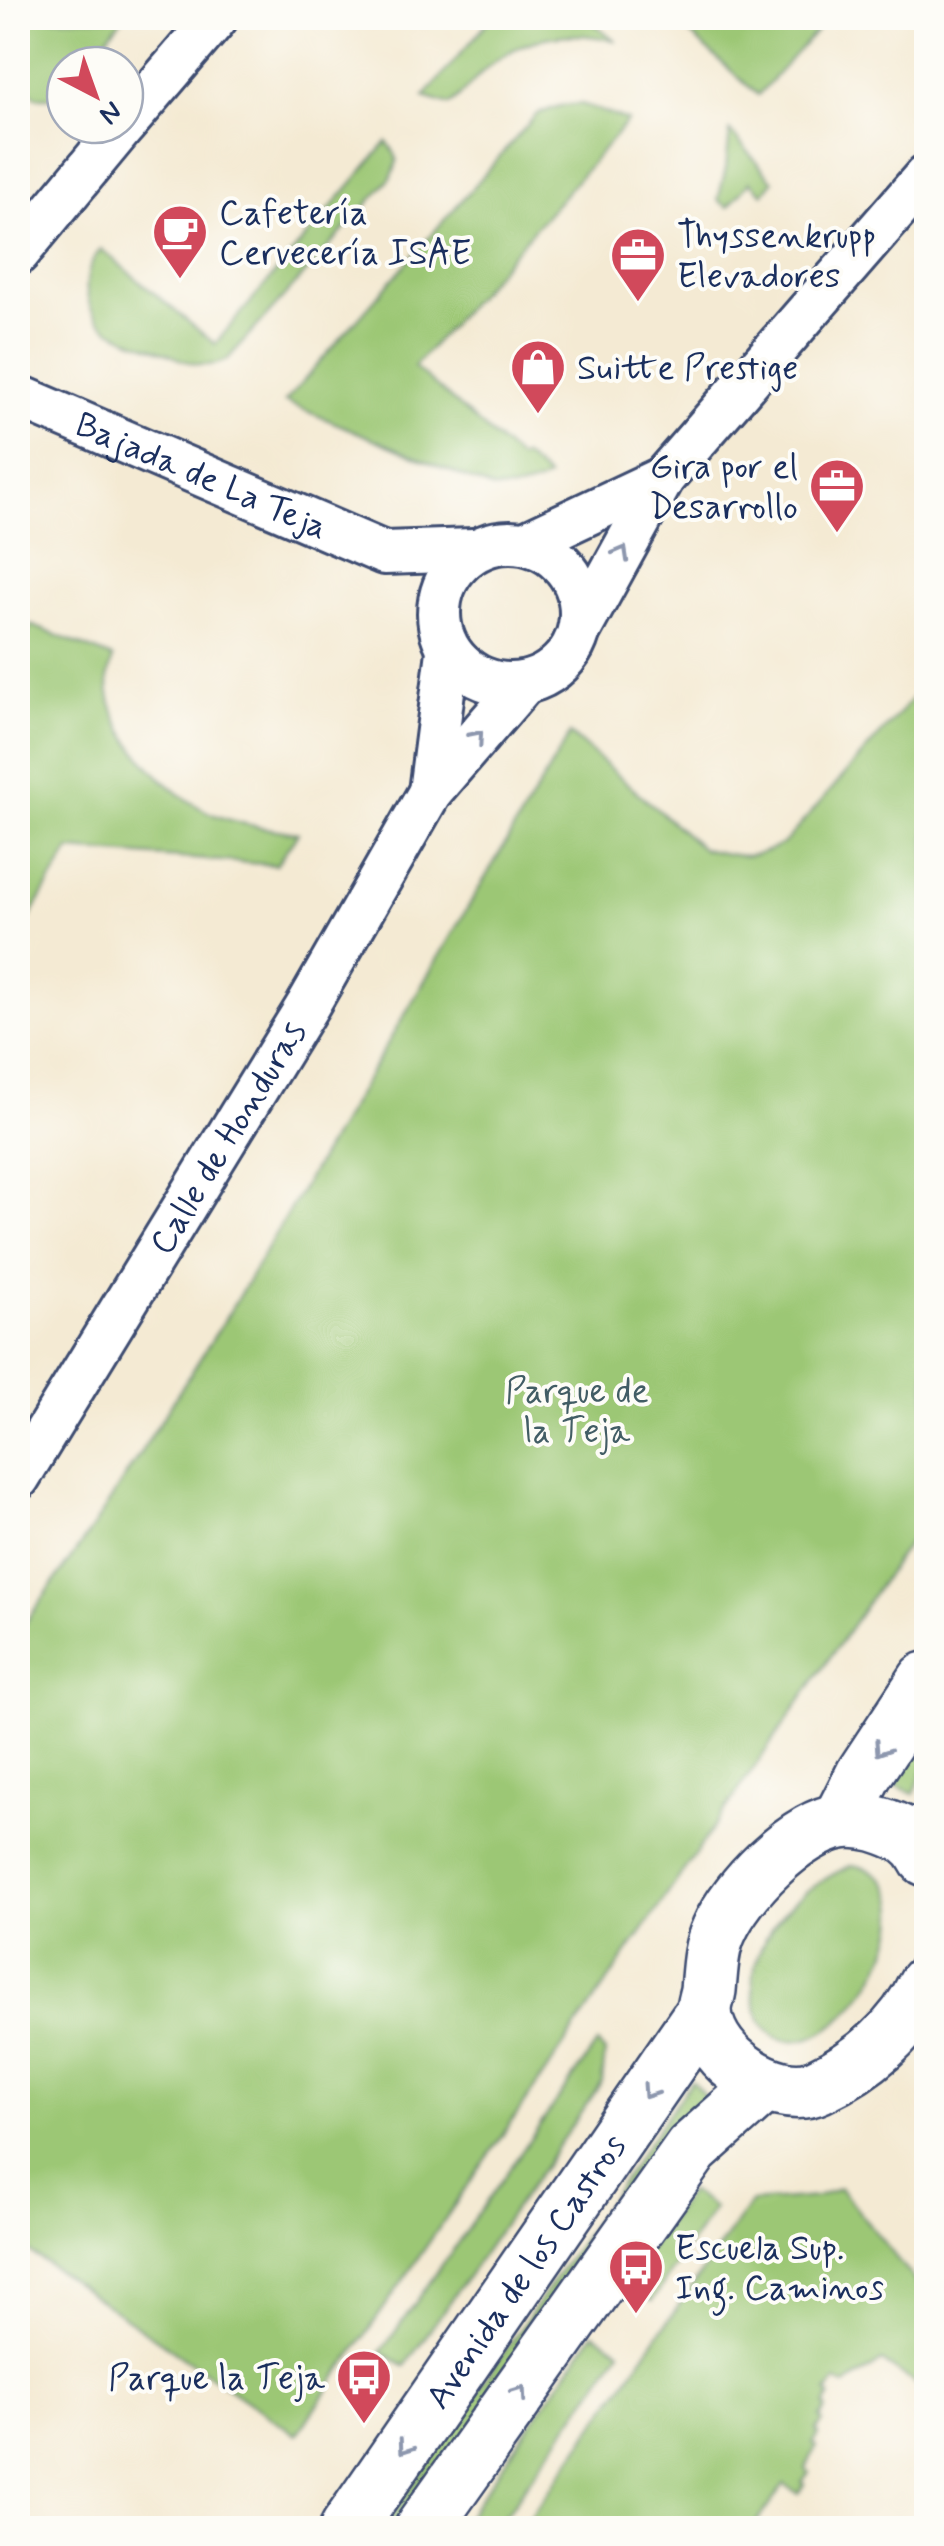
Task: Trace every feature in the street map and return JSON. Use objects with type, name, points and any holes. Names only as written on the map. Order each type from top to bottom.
[{"type":"main road","points":[[840,1821],[864,1774],[926,1680]]},
{"type":"main road","points":[[924,1844],[876,1823],[840,1821],[805,1836],[749,1884],[719,1930],[704,2011],[716,2045],[732,2064],[764,2086],[808,2091],[848,2072],[886,2041],[926,1984]]},
{"type":"main road","name":"Avenida de los Castros","points":[[348,2528],[704,2011]]},
{"type":"main road","name":"Avenida de los Castros","points":[[423,2528],[692,2149],[764,2086]]},
{"type":"street","points":[[145,101],[216,18]]},
{"type":"street","points":[[18,253],[108,145]]},
{"type":"street","points":[[581,627],[581,599],[571,573],[556,558],[525,543],[497,542],[474,550],[446,578],[444,639],[470,674],[496,683],[524,683],[550,672],[570,653],[663,478],[926,176]]},
{"type":"street","name":"Bajada de La Teja","points":[[18,396],[384,554],[474,550]]},
{"type":"street","points":[[525,543],[663,478]]},
{"type":"street","name":"Bajada de La Teja","points":[[384,554],[444,639]]},
{"type":"street","name":"Calle de Honduras","points":[[430,792],[444,639]]},
{"type":"street","name":"Calle de Honduras","points":[[18,1478],[308,1005],[430,792],[524,683]]},
{"type":"green space","points":[[18,18],[123,18],[100,45],[45,45],[45,97],[36,97],[18,80]]},
{"type":"green space","points":[[491,18],[587,18],[616,41],[580,35],[545,38],[498,59],[450,105],[424,97]]},
{"type":"green space","points":[[672,18],[828,18],[758,95]]},
{"type":"green space","points":[[582,104],[628,121],[414,367],[519,459],[523,456],[548,478],[521,488],[493,489],[285,402],[537,114],[559,106]]},
{"type":"green space","points":[[730,131],[773,181],[763,194],[750,182],[728,207],[718,200]]},
{"type":"green space","points":[[387,142],[396,160],[390,179],[227,360],[199,365],[181,360],[116,333],[94,313],[87,280],[101,249],[215,344]]},
{"type":"green space","points":[[31,625],[113,658],[108,681],[118,721],[144,760],[179,794],[215,815],[298,833],[276,865],[70,850],[18,937],[18,655]]},
{"type":"green space","name":"Parque de la Teja","points":[[926,683],[926,1517],[297,2435],[18,2244],[18,1633],[94,1526],[227,1316],[570,734],[703,849],[754,855],[784,843]]},
{"type":"green space","points":[[926,1734],[926,1763],[914,1794],[895,1785]]},
{"type":"green space","points":[[852,1865],[879,1876],[892,1896],[894,1922],[887,1951],[853,2007],[830,2027],[806,2039],[789,2041],[775,2036],[765,2027],[754,1999],[759,1953],[775,1924],[796,1900]]},
{"type":"green space","points":[[597,2044],[605,2052],[602,2082],[405,2366],[381,2352]]},
{"type":"green space","points":[[691,2081],[715,2106],[401,2528],[383,2528]]},
{"type":"green space","points":[[840,2188],[926,2295],[926,2391],[882,2361],[845,2386],[836,2381],[827,2393],[830,2396],[820,2418],[823,2422],[816,2431],[819,2434],[812,2444],[816,2446],[802,2482],[805,2484],[799,2494],[784,2484],[753,2528],[523,2528],[751,2202],[817,2197]]},
{"type":"green space","points":[[689,2191],[714,2208],[652,2301],[624,2285]]},
{"type":"green space","points":[[594,2333],[621,2350],[496,2528],[459,2528]]},
{"type":"place","name":"Cafetería Cervecería ISAE","points":[[180,281]]},
{"type":"place","name":"Thyssenkrupp Elevadores","points":[[638,304]]},
{"type":"place","name":"Suitte Prestige","points":[[538,416]]},
{"type":"place","name":"Gira por el Desarrollo","points":[[837,535]]},
{"type":"place","name":"Escuela Sup. Ing. Caminos","points":[[636,2316]]},
{"type":"place","name":"Parque la Teja","points":[[364,2426]]}]
